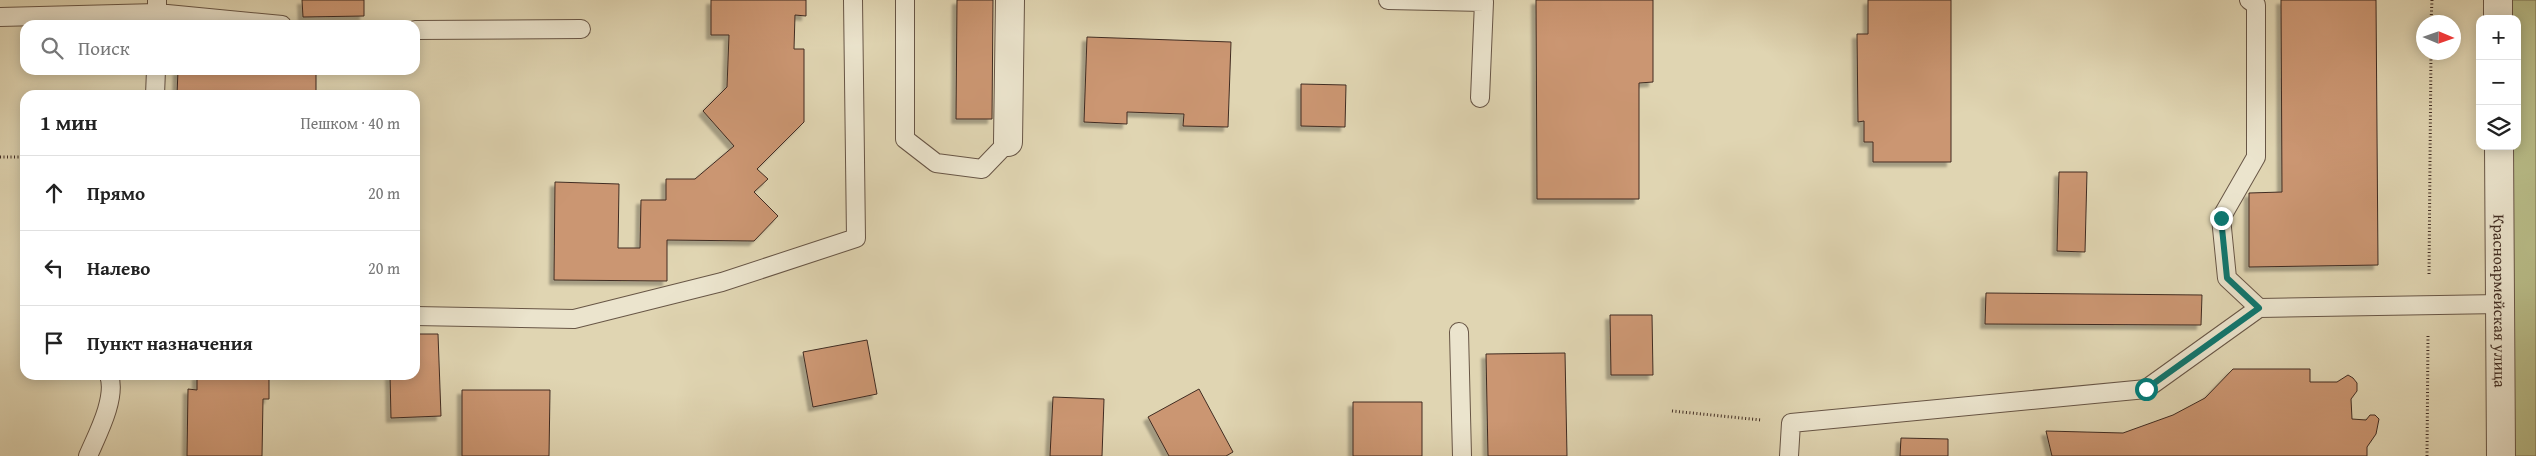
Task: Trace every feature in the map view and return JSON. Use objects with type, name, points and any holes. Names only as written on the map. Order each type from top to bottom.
[{"type":"street","points":[[1008,142],[1010,0]]},
{"type":"street","points":[[2498,0],[2498,15]]},
{"type":"street","name":"Красноармейская улица","points":[[2499,150],[2501,456]]},
{"type":"lane","points":[[420,316],[574,319],[722,282],[856,238],[853,0]]},
{"type":"lane","points":[[905,0],[905,139],[936,163],[982,169],[1008,142]]},
{"type":"lane","points":[[1388,0],[1484,2],[1480,98]]},
{"type":"lane","points":[[2249,0],[2256,5],[2256,157],[2221,218],[2227,278],[2259,308]]},
{"type":"lane","points":[[0,17],[157,13],[230,20]]},
{"type":"lane","points":[[420,30],[581,29]]},
{"type":"lane","points":[[155,90],[156,75]]},
{"type":"lane","points":[[1789,456],[1791,423],[2146,389],[2259,308],[2500,304]]},
{"type":"lane","points":[[1459,332],[1462,456]]},
{"type":"lane","points":[[88,456],[104,420],[110,380]]},
{"type":"path","points":[[2431,15],[2432,0]]},
{"type":"path","points":[[2427,456],[2431,60]]},
{"type":"path","points":[[0,157],[20,157]]},
{"type":"path","points":[[1672,411],[1791,423]]},
{"type":"green space","points":[[2498,0],[2536,0],[2536,456],[2503,456],[2499,150],[2521,150],[2521,15],[2498,15]]},
{"type":"building","points":[[302,0],[364,0],[364,16],[303,17]]},
{"type":"building","points":[[711,0],[806,0],[806,16],[795,15],[794,49],[804,49],[804,122],[757,169],[768,179],[754,192],[778,216],[754,241],[667,240],[667,281],[554,280],[555,182],[619,184],[618,248],[640,248],[641,200],[666,200],[666,179],[695,179],[734,146],[703,111],[727,87],[729,35],[711,35]]},
{"type":"building","points":[[957,0],[993,0],[992,119],[956,119]]},
{"type":"building","points":[[1536,0],[1653,0],[1653,82],[1639,83],[1639,199],[1537,199]]},
{"type":"building","points":[[1868,0],[1951,0],[1951,162],[1873,162],[1873,142],[1864,142],[1864,121],[1858,122],[1857,34],[1868,34]]},
{"type":"building","points":[[2281,0],[2376,0],[2378,265],[2249,267],[2249,193],[2282,192]]},
{"type":"building","points":[[1087,37],[1231,42],[1228,127],[1183,126],[1184,114],[1127,112],[1127,124],[1084,122]]},
{"type":"building","points":[[178,75],[316,75],[316,90],[177,90]]},
{"type":"building","points":[[1301,84],[1346,85],[1345,127],[1301,126]]},
{"type":"building","points":[[2059,172],[2087,172],[2085,252],[2057,251]]},
{"type":"building","points":[[1986,293],[2202,295],[2201,325],[1985,324]]},
{"type":"building","points":[[1610,315],[1652,315],[1653,375],[1611,375]]},
{"type":"building","points":[[420,334],[438,334],[441,416],[391,418],[390,380],[420,380]]},
{"type":"building","points":[[867,340],[877,394],[813,407],[803,352]]},
{"type":"building","points":[[1565,353],[1567,456],[1488,456],[1486,354]]},
{"type":"building","points":[[2233,369],[2310,369],[2310,382],[2337,382],[2348,375],[2353,378],[2357,383],[2357,391],[2351,399],[2352,419],[2366,420],[2370,415],[2375,415],[2379,419],[2376,434],[2367,447],[2367,456],[2052,456],[2046,431],[2123,433],[2173,415],[2205,398]]},
{"type":"building","points":[[197,380],[269,380],[269,399],[263,399],[262,456],[187,456],[188,389],[197,390]]},
{"type":"building","points":[[1199,389],[1233,452],[1226,456],[1169,456],[1148,417]]},
{"type":"building","points":[[462,390],[550,390],[549,456],[462,456]]},
{"type":"building","points":[[1053,397],[1104,399],[1102,456],[1050,456]]},
{"type":"building","points":[[1353,402],[1422,402],[1422,456],[1353,456]]},
{"type":"building","points":[[1901,438],[1948,439],[1948,456],[1900,456]]},
{"type":"route","points":[[2146,389],[2259,308],[2227,278],[2221,218]]}]
